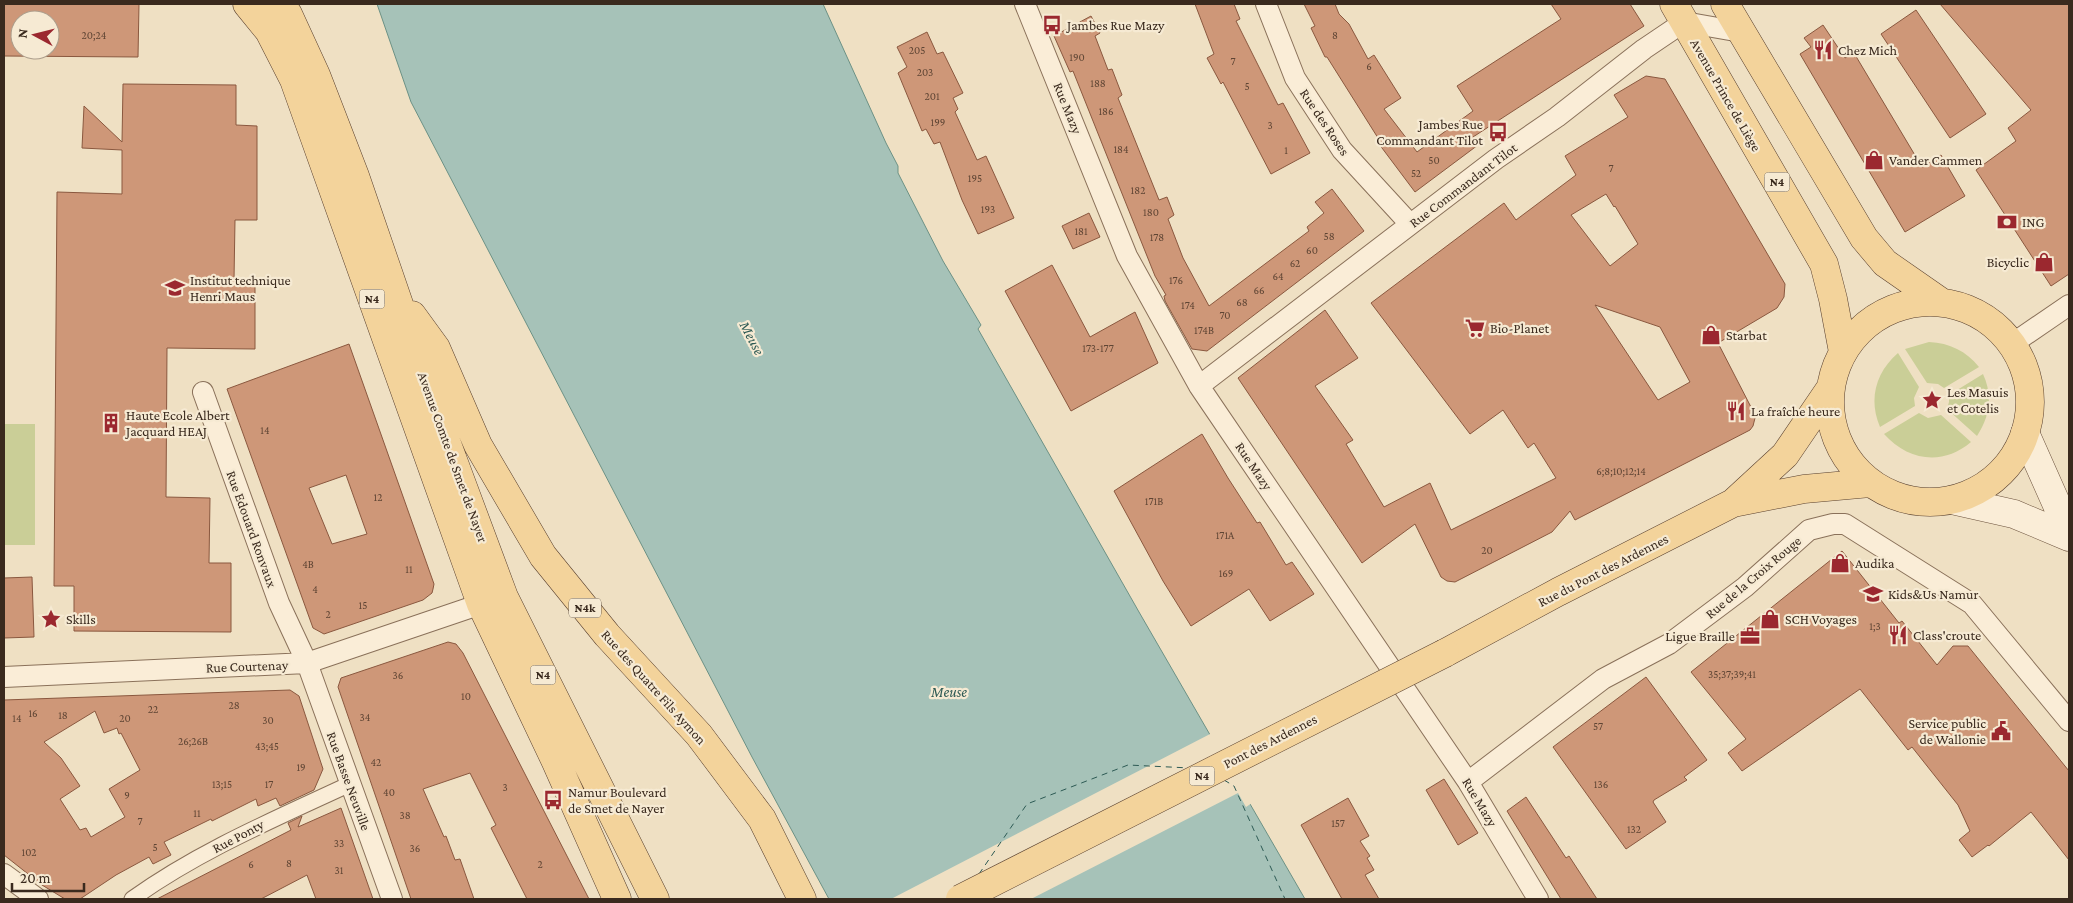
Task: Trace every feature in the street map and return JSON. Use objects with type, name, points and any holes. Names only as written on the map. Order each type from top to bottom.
[{"type":"main road","name":"Avenue Comte de Smet de Nayer","points":[[247,4],[269,31],[294,80],[481,604],[556,762],[617,899]]},
{"type":"main road","name":"Avenue Comte de Smet de Nayer","points":[[278,4],[288,14],[316,75],[397,296],[447,444],[504,597],[655,899]]},
{"type":"main road","points":[[1725,4],[1864,238],[1884,264],[1941,302]]},
{"type":"main road","name":"Avenue Prince de Liège","points":[[1679,13],[1824,264],[1843,352]]},
{"type":"main road","name":"Rue des Quatre Fils Aymon","points":[[397,296],[436,348],[478,445],[543,556],[607,635],[699,734],[762,819],[802,899]]},
{"type":"main road","points":[[1941,302],[1968,309],[1985,319],[1993,324],[2012,344],[2023,365],[2029,387],[2030,410],[2025,433],[2014,457],[1997,476],[1976,491],[1952,500],[1923,502],[1895,496],[1870,483],[1846,457],[1832,424],[1830,389],[1835,370],[1843,352],[1861,329],[1885,312],[1912,303],[1941,302]]},
{"type":"main road","name":"Rue du Pont des Ardennes","points":[[1474,638],[1558,592],[1732,503],[1785,455],[1830,389]]},
{"type":"main road","points":[[2025,433],[2069,532]]},
{"type":"main road","name":"Rue du Pont des Ardennes","points":[[1732,503],[1804,489],[1870,483]]},
{"type":"main road","points":[[1952,500],[2014,514],[2069,537]]},
{"type":"main road","name":"Pont des Ardennes","points":[[960,899],[1474,638]]},
{"type":"street","name":"Rue Mazy","points":[[1025,4],[1127,256],[1199,386],[1468,782],[1538,899]]},
{"type":"street","name":"Rue des Roses","points":[[1266,4],[1295,78],[1342,150],[1410,224]]},
{"type":"street","name":"Rue Commandant Tilot","points":[[1199,386],[1496,159],[1558,117],[1644,49],[1679,13]]},
{"type":"street","points":[[1679,13],[1741,32]]},
{"type":"street","points":[[2012,344],[2069,305]]},
{"type":"street","name":"Rue Edouard Ronvaux","points":[[203,392],[279,603],[307,663]]},
{"type":"street","name":"Rue de la Croix Rouge","points":[[1468,782],[1603,678],[1669,644],[1745,586],[1809,530],[1833,524],[1845,524],[1972,604],[2069,721]]},
{"type":"street","name":"Rue Courtenay","points":[[4,677],[307,663],[481,604]]},
{"type":"street","name":"Rue Basse Neuville","points":[[307,663],[392,899]]},
{"type":"street","name":"Rue Ponty","points":[[132,899],[153,884],[268,820],[350,784]]},
{"type":"street","points":[[4,874],[38,899]]},
{"type":"green space","points":[[1929,342],[1951,346],[1963,352],[1979,367],[1944,388],[1938,384],[1927,383],[1905,349]]},
{"type":"green space","points":[[1898,353],[1919,387],[1914,398],[1915,406],[1880,427],[1876,417],[1876,387],[1884,369]]},
{"type":"green space","points":[[1983,374],[1988,390],[1989,406],[1985,421],[1977,436],[1947,409],[1949,395]]},
{"type":"green space","points":[[1919,413],[1928,418],[1941,415],[1971,442],[1949,455],[1926,457],[1904,450],[1884,434]]},
{"type":"green space","points":[[4,424],[35,424],[35,545],[4,545]]},
{"type":"water","name":"Meuse","points":[[377,4],[823,4],[898,166],[898,173],[943,261],[981,325],[978,329],[1305,899],[829,899],[752,757],[411,102]]},
{"type":"pier","points":[[1212,733],[1252,803],[1246,807],[1238,793],[1031,899],[891,899]]},
{"type":"building","points":[[4,4],[139,4],[138,57],[60,56],[60,10],[10,10],[10,56],[4,56]]},
{"type":"building","points":[[1195,4],[1234,4],[1240,19],[1236,21],[1278,105],[1283,103],[1310,153],[1271,174],[1223,82],[1221,84],[1207,58],[1214,54]]},
{"type":"building","points":[[1304,4],[1335,4],[1339,14],[1349,24],[1368,59],[1374,55],[1401,98],[1384,109],[1417,152],[1473,111],[1457,86],[1561,19],[1551,4],[1630,4],[1644,26],[1473,137],[1478,145],[1415,192],[1376,140],[1378,138],[1327,57],[1325,57],[1311,28],[1315,26]]},
{"type":"building","points":[[1940,4],[2069,4],[2069,274],[2051,286],[1976,170],[2016,141],[2008,128],[2031,110]]},
{"type":"building","points":[[1916,10],[1986,114],[1950,138],[1881,34]]},
{"type":"building","points":[[1091,16],[1100,33],[1095,36],[1108,70],[1112,69],[1122,95],[1118,98],[1159,200],[1167,197],[1174,215],[1168,219],[1183,258],[1209,306],[1309,231],[1307,227],[1324,213],[1315,202],[1332,189],[1364,231],[1207,351],[1192,349],[1165,301],[1164,296],[1166,295],[1155,276],[1073,71],[1070,72],[1054,36]]},
{"type":"building","points":[[1823,25],[1845,58],[1854,53],[1922,167],[1941,155],[1965,196],[1905,232],[1800,54],[1811,47],[1804,38]]},
{"type":"building","points":[[927,32],[937,54],[943,52],[963,93],[953,98],[958,109],[955,112],[977,160],[986,156],[1014,218],[978,234],[962,200],[940,142],[934,144],[926,129],[922,131],[898,73],[907,67],[897,47]]},
{"type":"building","points":[[1646,76],[1665,79],[1785,284],[1784,297],[1777,308],[1718,343],[1753,411],[1755,418],[1753,426],[1750,430],[1575,520],[1570,511],[1552,532],[1455,582],[1447,581],[1441,577],[1415,524],[1362,563],[1238,378],[1325,310],[1358,358],[1315,386],[1353,440],[1346,444],[1384,507],[1430,483],[1451,530],[1556,478],[1534,443],[1528,448],[1503,410],[1470,434],[1371,303],[1504,203],[1516,220],[1576,175],[1565,156],[1628,117],[1614,95]],"holes":[[[1606,194],[1638,244],[1610,266],[1571,215]],[[1595,305],[1660,327],[1690,382],[1658,400]]]},
{"type":"building","name":"Haute Ecole Albert Jacquard HEAJ","points":[[123,84],[236,85],[236,125],[257,126],[257,220],[235,220],[234,280],[255,280],[255,349],[167,348],[166,497],[210,498],[209,563],[231,563],[231,632],[74,631],[74,586],[54,586],[57,192],[122,194],[122,150],[82,148],[84,106],[122,142]]},
{"type":"building","points":[[1089,213],[1100,237],[1073,249],[1062,226]]},
{"type":"building","points":[[1052,265],[1090,337],[1135,312],[1158,363],[1071,411],[1005,291]]},
{"type":"building","points":[[349,344],[434,584],[432,593],[423,600],[324,634],[313,628],[227,389]],"holes":[[[346,475],[367,534],[332,544],[309,488]]]},
{"type":"building","points":[[1202,434],[1228,478],[1257,523],[1260,522],[1286,565],[1292,562],[1314,594],[1270,621],[1249,589],[1191,626],[1163,581],[1114,491]]},
{"type":"building","points":[[1842,551],[1899,623],[1902,621],[1937,665],[1953,646],[1968,646],[2069,771],[2069,860],[2031,812],[1989,846],[1972,857],[1959,840],[1970,831],[1958,805],[1912,747],[1908,750],[1860,689],[1742,771],[1728,753],[1746,739],[1691,672]]},
{"type":"building","points":[[32,577],[34,637],[4,638],[4,578]]},
{"type":"building","points":[[448,642],[456,644],[463,653],[589,899],[527,899],[491,828],[496,825],[470,773],[423,789],[444,837],[446,836],[455,860],[460,859],[474,899],[411,899],[338,687],[341,678]]},
{"type":"building","points":[[1646,677],[1707,760],[1684,777],[1687,780],[1654,800],[1653,802],[1666,822],[1626,849],[1553,747]]},
{"type":"building","points":[[290,690],[299,696],[323,769],[314,790],[280,806],[276,798],[258,806],[256,799],[164,842],[171,855],[153,864],[149,857],[116,875],[80,899],[65,899],[42,885],[4,855],[4,700]],"holes":[[[95,711],[104,733],[117,728],[140,770],[109,789],[125,817],[91,837],[86,828],[80,830],[60,799],[80,786],[61,758],[44,742]]]},
{"type":"building","points":[[1444,779],[1478,833],[1458,845],[1426,790]]},
{"type":"building","points":[[1526,797],[1566,858],[1569,856],[1597,899],[1561,899],[1507,811]]},
{"type":"building","points":[[1348,798],[1369,836],[1360,841],[1370,856],[1367,858],[1374,870],[1365,875],[1379,899],[1342,899],[1301,825]]},
{"type":"building","points":[[341,808],[373,899],[316,899],[307,875],[261,899],[157,899],[291,830],[288,823],[302,816],[298,827]]},
{"type":"ferry route","points":[[979,874],[1027,804],[1128,765],[1190,768]]},
{"type":"ferry route","points":[[1224,780],[1234,786],[1285,899]]},
{"type":"place","name":"Jambes Rue Mazy","points":[[1052,25]]},
{"type":"place","name":"Chez Mich","points":[[1823,50]]},
{"type":"place","name":"Jambes Rue Commandant Tilot","points":[[1498,132]]},
{"type":"place","name":"Vander Cammen","points":[[1874,160]]},
{"type":"place","name":"ING","points":[[2007,222]]},
{"type":"place","name":"Bicyclic","points":[[2044,262]]},
{"type":"place","name":"Institut technique Henri Maus","points":[[175,288]]},
{"type":"place","name":"Bio-Planet","points":[[1475,328]]},
{"type":"place","name":"Starbat","points":[[1711,335]]},
{"type":"place","name":"Les Masuis et Cotelis","points":[[1932,400]]},
{"type":"place","name":"La fraîche heure","points":[[1736,411]]},
{"type":"place","name":"Haute Ecole Albert Jacquard HEAJ","points":[[111,423]]},
{"type":"place","name":"Audika","points":[[1840,563]]},
{"type":"place","name":"Kids&Us Namur","points":[[1873,594]]},
{"type":"place","name":"Skills","points":[[51,619]]},
{"type":"place","name":"SCH Voyages","points":[[1770,619]]},
{"type":"place","name":"Class'croute","points":[[1898,635]]},
{"type":"place","name":"Ligue Braille","points":[[1750,636]]},
{"type":"place","name":"Service public de Wallonie","points":[[2001,731]]},
{"type":"place","name":"Namur Boulevard de Smet de Nayer","points":[[553,800]]}]
